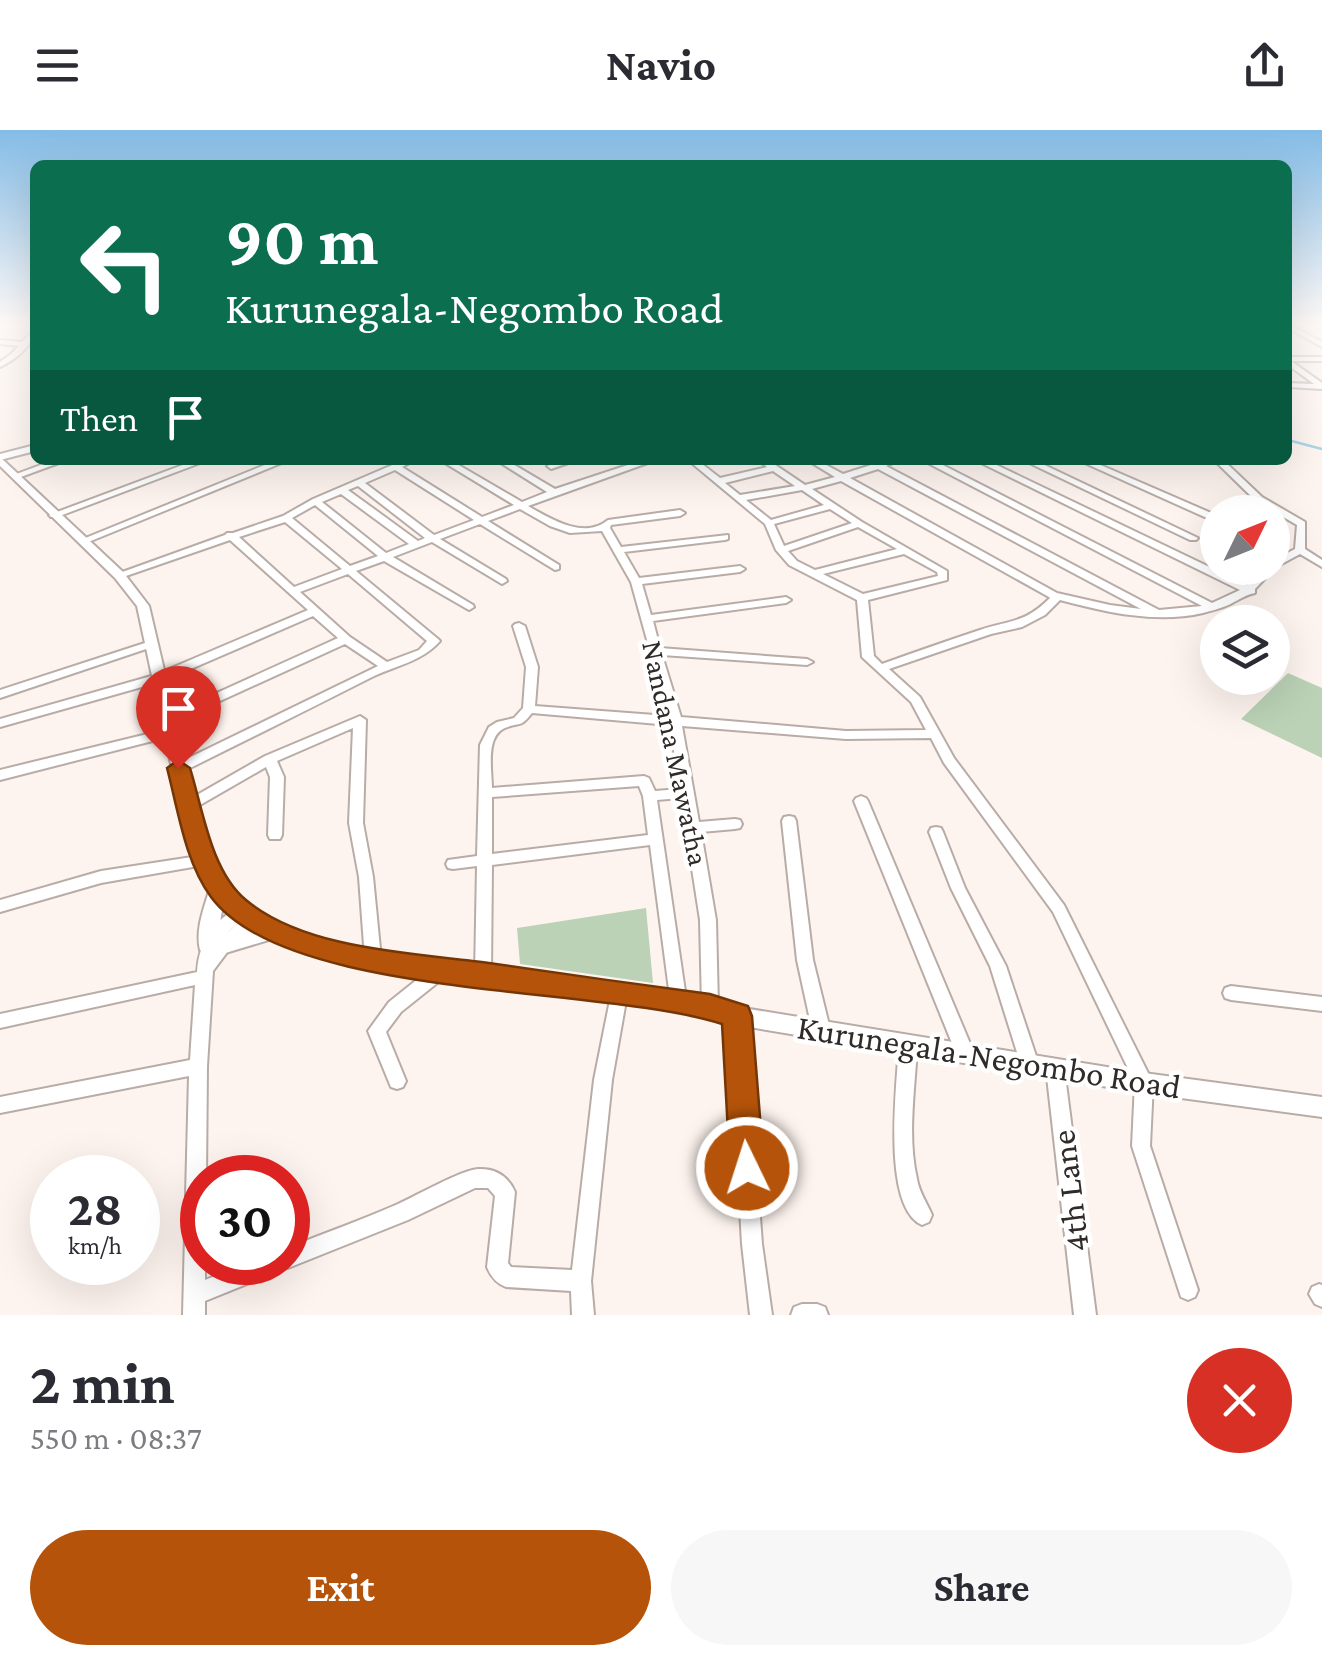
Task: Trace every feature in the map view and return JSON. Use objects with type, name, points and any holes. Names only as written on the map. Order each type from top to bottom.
[{"type":"main road","name":"Kurunegala-Negombo Road","points":[[0,458],[119,575],[143,606],[178,768],[205,860],[219,888],[248,917],[273,931],[307,944],[440,971],[710,1007],[737,1016],[908,1046],[1144,1084],[1322,1107]]},
{"type":"main road","points":[[219,888],[215,946],[273,931]]},
{"type":"street","points":[[1292,384],[1322,387]]},
{"type":"street","points":[[0,458],[30,449]]},
{"type":"street","points":[[15,476],[48,465]]},
{"type":"street","points":[[54,515],[190,465]]},
{"type":"street","points":[[82,541],[272,465]]},
{"type":"street","points":[[452,465],[520,506],[573,531],[605,528],[608,522],[680,513]]},
{"type":"street","points":[[508,465],[554,493]]},
{"type":"street","points":[[294,591],[637,465]]},
{"type":"street","points":[[703,465],[769,523],[781,550],[793,563],[862,598],[944,578],[937,566],[859,524],[771,465]]},
{"type":"street","points":[[819,465],[1058,596],[1129,614],[1200,608]]},
{"type":"street","points":[[739,498],[844,478],[870,465]]},
{"type":"street","points":[[878,465],[1159,614]]},
{"type":"street","points":[[936,465],[1208,605]]},
{"type":"street","points":[[988,465],[1251,591]]},
{"type":"street","points":[[1038,465],[1192,538]]},
{"type":"street","points":[[1093,465],[1200,512]]},
{"type":"street","points":[[1223,465],[1259,499],[1302,524],[1300,550]]},
{"type":"street","points":[[119,575],[286,518],[316,500],[395,466],[555,567]]},
{"type":"street","points":[[720,482],[776,468]]},
{"type":"street","points":[[359,483],[433,539],[502,581]]},
{"type":"street","points":[[342,490],[417,545]]},
{"type":"street","points":[[316,500],[385,557],[469,607]]},
{"type":"street","points":[[769,523],[832,506]]},
{"type":"street","points":[[178,768],[386,666],[423,652],[434,641],[286,518]]},
{"type":"street","points":[[781,550],[859,524]]},
{"type":"street","name":"Nandana Mawatha","points":[[605,528],[636,582],[675,719],[708,920],[710,1007]]},
{"type":"street","points":[[230,535],[346,639],[386,666]]},
{"type":"street","points":[[620,550],[725,537]]},
{"type":"street","points":[[815,574],[906,550]]},
{"type":"street","points":[[1300,550],[1322,564]]},
{"type":"street","points":[[1290,556],[1300,550]]},
{"type":"street","points":[[636,582],[740,570]]},
{"type":"street","points":[[1213,605],[1251,591],[1256,585]]},
{"type":"street","points":[[881,668],[988,631],[1018,625],[1041,613],[1058,596]]},
{"type":"street","points":[[862,598],[868,656],[916,700],[933,734],[1060,909],[1144,1084],[1141,1146],[1188,1290]]},
{"type":"street","points":[[646,619],[786,600]]},
{"type":"street","points":[[0,723],[159,678],[315,610]]},
{"type":"street","points":[[483,976],[485,793],[490,732],[502,723],[518,722],[529,709],[532,667],[519,626]]},
{"type":"street","points":[[0,775],[171,726],[346,639]]},
{"type":"street","points":[[0,694],[152,644]]},
{"type":"street","points":[[656,651],[807,662]]},
{"type":"street","points":[[529,709],[846,735],[933,734]]},
{"type":"street","points":[[188,806],[270,759],[360,720],[356,823],[366,877],[372,959]]},
{"type":"street","points":[[270,759],[277,777],[275,836]]},
{"type":"street","points":[[485,793],[636,778],[644,781],[650,796],[679,1005]]},
{"type":"street","points":[[650,796],[687,793]]},
{"type":"street","points":[[861,801],[965,1053]]},
{"type":"street","points":[[789,820],[805,960],[820,1029]]},
{"type":"street","points":[[694,828],[734,824]]},
{"type":"street","points":[[936,832],[998,966],[1030,1065]]},
{"type":"street","points":[[453,864],[656,839]]},
{"type":"street","points":[[0,906],[101,877],[205,860]]},
{"type":"street","points":[[233,1285],[195,1305],[198,1066],[204,974],[215,946],[248,917]]},
{"type":"street","points":[[397,1081],[377,1030],[394,1007],[440,971]]},
{"type":"street","points":[[0,1020],[204,974]]},
{"type":"street","points":[[583,1315],[581,1281],[603,1080],[619,994]]},
{"type":"street","points":[[1231,994],[1322,1004]]},
{"type":"street","points":[[737,1016],[752,1244],[761,1315]]},
{"type":"street","points":[[908,1046],[904,1168],[914,1206],[922,1214]]},
{"type":"street","points":[[0,1106],[198,1066]]},
{"type":"street","name":"4th Lane","points":[[1055,1068],[1085,1315]]},
{"type":"street","points":[[310,1249],[402,1213],[474,1178],[492,1179],[504,1192],[497,1266],[506,1278],[581,1281]]},
{"type":"street","points":[[802,1315],[817,1315]]},
{"type":"green space","points":[[1290,674],[1322,688],[1322,758],[1241,719],[1266,695],[1290,695]]},
{"type":"green space","points":[[646,908],[653,983],[520,964],[517,928]]},
{"type":"waterway","points":[[1292,441],[1322,449]]},
{"type":"route","points":[[178,768],[205,860],[219,888],[236,908],[273,931],[307,944],[372,959],[710,1007],[737,1016],[747,1168]]}]
